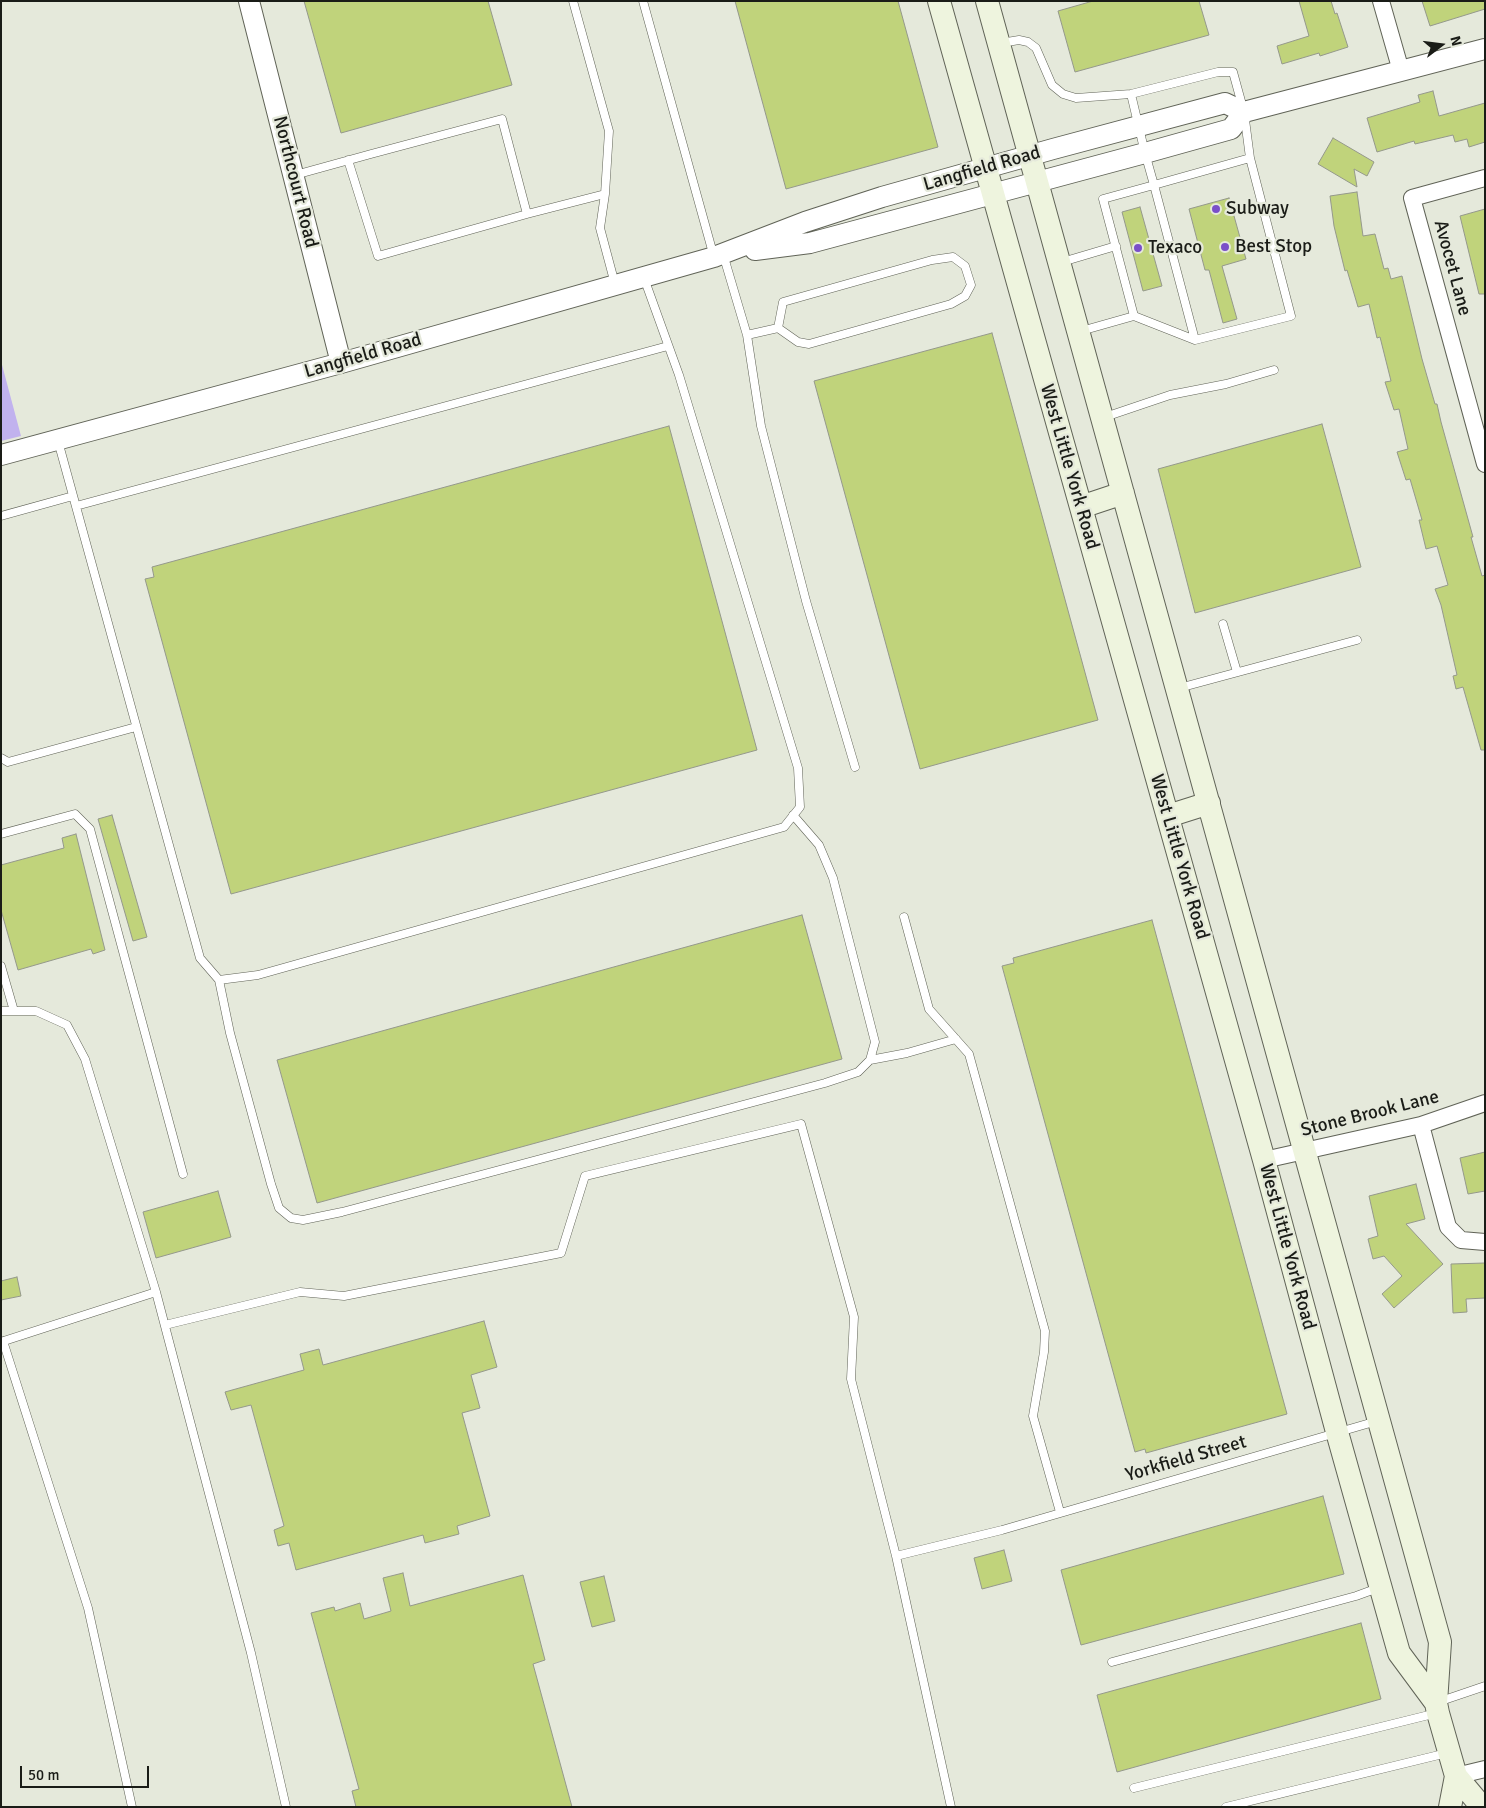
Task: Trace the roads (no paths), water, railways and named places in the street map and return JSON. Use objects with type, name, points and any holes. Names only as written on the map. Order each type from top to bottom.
[{"type":"main road","name":"West Little York Road","points":[[939,1],[1264,1160],[1380,1588],[1399,1653],[1437,1708]]},
{"type":"main road","name":"West Little York Road","points":[[987,1],[1440,1642],[1437,1708],[1449,1752],[1456,1776],[1482,1807]]},
{"type":"main road","points":[[1080,507],[1124,493]]},
{"type":"main road","points":[[1168,816],[1209,803]]},
{"type":"main road","name":"West Little York Road","points":[[1450,1807],[1456,1776]]},
{"type":"street","name":"Northcourt Road","points":[[249,1],[341,363]]},
{"type":"street","points":[[1382,1],[1401,71]]},
{"type":"street","points":[[1244,112],[1485,49]]},
{"type":"street","name":"Langfield Road","points":[[1,455],[341,363],[718,256],[805,222],[882,197],[986,168],[1225,103],[1244,112],[1231,129],[1145,153],[810,242],[718,256]]},
{"type":"street","name":"Avocet Lane","points":[[1485,178],[1412,198],[1485,464]]},
{"type":"street","name":"Stone Brook Lane","points":[[1264,1160],[1420,1125],[1485,1103]]},
{"type":"street","points":[[1420,1125],[1448,1226],[1461,1240],[1485,1242]]},
{"type":"street","points":[[1456,1776],[1485,1769]]},
{"type":"lane","points":[[573,1],[609,131],[605,194],[600,228],[615,285]]},
{"type":"lane","points":[[643,1],[718,256],[748,335],[760,426],[806,601],[856,767]]},
{"type":"lane","points":[[999,43],[1019,40],[1028,42],[1036,48],[1052,85],[1063,94],[1076,98],[1132,94],[1218,72],[1233,72],[1244,112],[1250,158],[1291,316],[1195,340],[1134,316],[1079,332]]},
{"type":"lane","points":[[1132,94],[1145,153],[1195,340]]},
{"type":"lane","points":[[293,176],[502,119],[527,214]]},
{"type":"lane","points":[[1134,316],[1103,199],[1250,158]]},
{"type":"lane","points":[[348,160],[378,256],[605,194]]},
{"type":"lane","points":[[1060,263],[1116,246]]},
{"type":"lane","points":[[748,335],[778,328],[798,342],[809,344],[951,304],[965,296],[971,285],[966,266],[953,257],[932,260],[782,302],[778,328]]},
{"type":"lane","points":[[219,980],[258,975],[784,827],[800,807],[798,768],[679,376],[643,277]]},
{"type":"lane","points":[[76,506],[668,346]]},
{"type":"lane","points":[[1103,418],[1170,395],[1226,384],[1274,370]]},
{"type":"lane","points":[[57,440],[200,958],[219,980],[230,1033],[279,1208],[291,1218],[303,1220],[342,1212],[825,1083],[858,1072],[870,1060],[875,1042],[833,878],[819,845],[793,815]]},
{"type":"lane","points":[[1,516],[73,496]]},
{"type":"lane","points":[[1223,624],[1237,672]]},
{"type":"lane","points":[[1178,688],[1357,640]]},
{"type":"lane","points":[[1,758],[8,762],[136,726]]},
{"type":"lane","points":[[1,834],[75,814],[90,829],[183,1174]]},
{"type":"lane","points":[[904,918],[929,1009],[969,1054],[1045,1331],[1044,1352],[1033,1416],[1060,1512]]},
{"type":"lane","points":[[1,966],[14,1011]]},
{"type":"lane","points":[[1,1011],[36,1011],[67,1025],[85,1059],[165,1325],[251,1653],[286,1807]]},
{"type":"lane","points":[[870,1060],[906,1053],[956,1039]]},
{"type":"lane","points":[[165,1325],[300,1292],[344,1296],[561,1253],[585,1176],[801,1124],[854,1317],[851,1379],[896,1556],[952,1807]]},
{"type":"lane","points":[[132,1807],[88,1608],[2,1342],[156,1292]]},
{"type":"lane","name":"Yorkfield Street","points":[[896,1556],[1002,1530],[1379,1420]]},
{"type":"lane","points":[[1112,1662],[1380,1588]]},
{"type":"lane","points":[[1134,1788],[1437,1708],[1485,1686]]},
{"type":"lane","points":[[1226,1807],[1449,1752]]},
{"type":"place","name":"Subway","points":[[1216,209]]},
{"type":"place","name":"Best Stop","points":[[1225,247]]},
{"type":"place","name":"Texaco","points":[[1138,248]]}]
